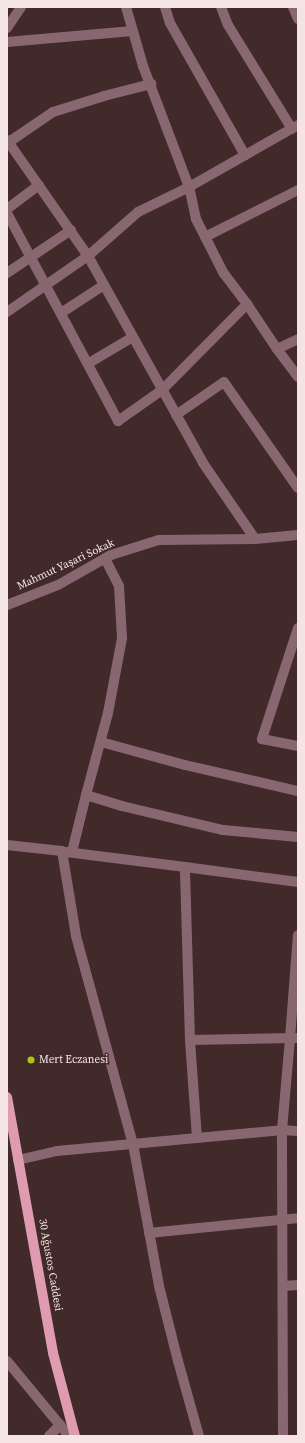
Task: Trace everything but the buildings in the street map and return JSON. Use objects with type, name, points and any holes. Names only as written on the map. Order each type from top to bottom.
[{"type":"main road","name":"30 Ağustos Caddesi","points":[[7,1098],[53,1353],[75,1436]]},
{"type":"street","points":[[7,28],[21,7]]},
{"type":"street","points":[[126,7],[151,84],[190,187],[196,219],[224,274],[298,377]]},
{"type":"street","points":[[165,7],[170,23],[245,156]]},
{"type":"street","points":[[7,312],[88,256],[138,212],[190,187],[295,127],[228,25],[220,7]]},
{"type":"street","points":[[293,7],[298,19]]},
{"type":"street","points":[[7,42],[133,31]]},
{"type":"street","points":[[151,84],[104,96],[53,112],[8,141],[88,256],[203,463],[255,539]]},
{"type":"street","points":[[7,209],[39,185]]},
{"type":"street","points":[[205,237],[298,190]]},
{"type":"street","points":[[7,213],[118,421],[162,390],[247,304]]},
{"type":"street","points":[[7,273],[71,230]]},
{"type":"street","points":[[61,313],[104,285]]},
{"type":"street","points":[[88,363],[133,337]]},
{"type":"street","points":[[277,349],[298,339]]},
{"type":"street","points":[[176,415],[224,382],[298,488]]},
{"type":"street","name":"Mahmut Yaşari Sokak","points":[[7,605],[58,585],[106,558],[159,540],[255,539],[298,535]]},
{"type":"street","points":[[106,558],[119,586],[122,638],[101,742],[86,795],[67,852],[76,936],[133,1144],[149,1233],[170,1331],[199,1436]]},
{"type":"street","points":[[298,628],[262,739],[298,746]]},
{"type":"street","points":[[101,742],[185,765],[298,791]]},
{"type":"street","points":[[86,795],[223,830],[298,837]]},
{"type":"street","points":[[7,845],[298,882]]},
{"type":"street","points":[[185,867],[190,1040],[197,1138]]},
{"type":"street","points":[[283,1436],[282,1130],[294,1038],[298,935]]},
{"type":"street","points":[[190,1040],[294,1038]]},
{"type":"street","points":[[18,1160],[57,1152],[282,1130],[298,1130]]},
{"type":"street","points":[[149,1233],[283,1218],[298,1218]]},
{"type":"street","points":[[283,1286],[298,1285]]},
{"type":"street","points":[[7,1361],[69,1436]]},
{"type":"street","points":[[49,1436],[60,1425]]},
{"type":"place","name":"Mert Eczanesi","points":[[31,1060]]}]
